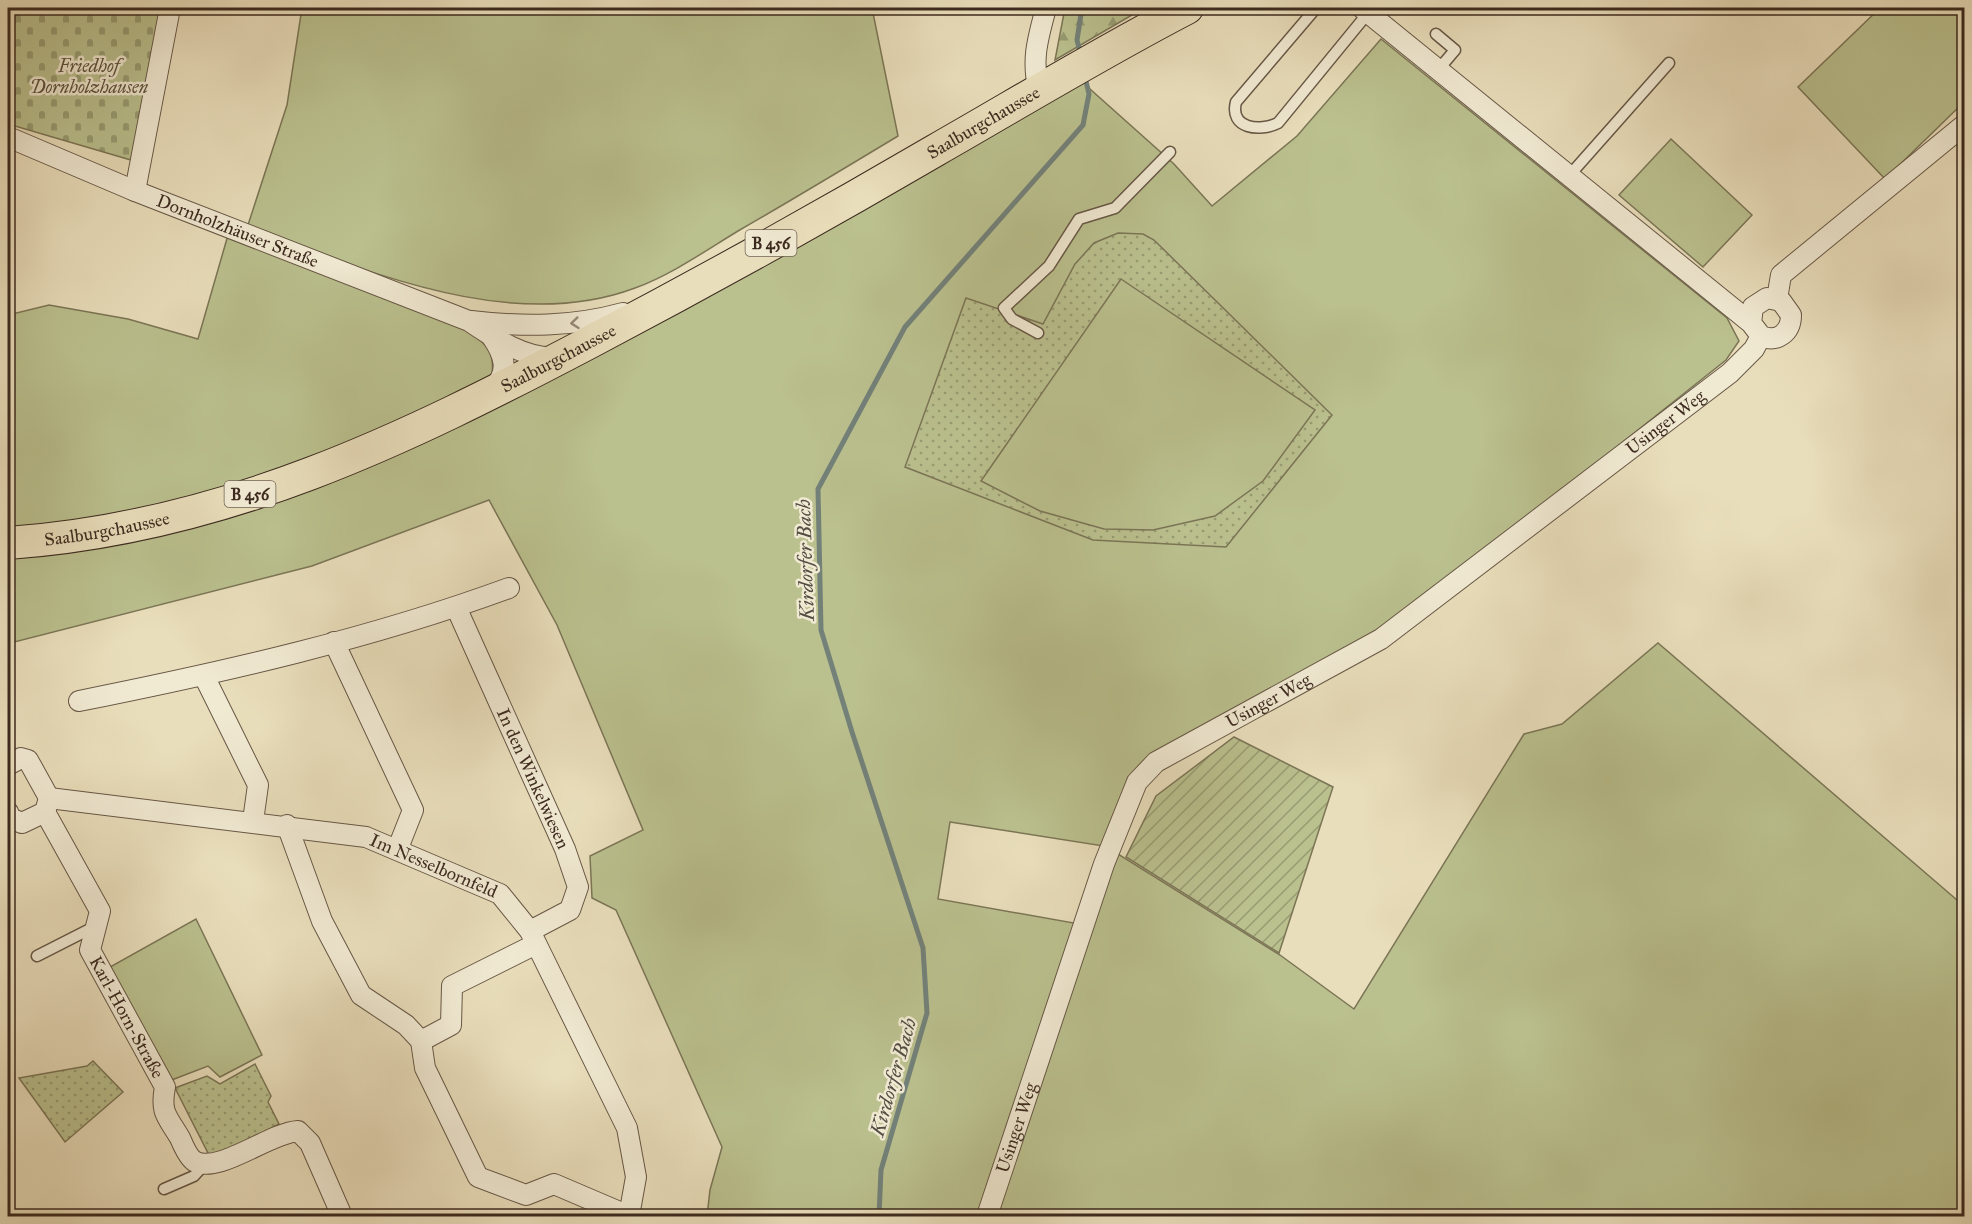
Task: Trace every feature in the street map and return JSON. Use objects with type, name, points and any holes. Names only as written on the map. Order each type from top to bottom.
[{"type":"main road","name":"Saalburgchaussee","points":[[8,543],[108,531],[181,516],[236,500],[346,461],[480,401],[672,299],[1187,8]]},
{"type":"street","points":[[135,190],[170,8]]},
{"type":"street","points":[[1039,91],[1034,72],[1035,54],[1046,8]]},
{"type":"street","points":[[1365,10],[1756,330],[1778,338],[1790,327],[1790,311],[1778,299],[1781,275],[1965,125]]},
{"type":"street","name":"Dornholzhäuser Straße","points":[[8,137],[135,190],[469,321],[492,337],[538,356],[559,356],[570,352]]},
{"type":"street","name":"Usinger Weg","points":[[987,1216],[1104,864],[1137,782],[1156,762],[1381,639],[1730,373],[1754,349],[1756,330],[1751,312],[1757,303],[1767,298],[1778,299]]},
{"type":"street","name":"Dornholzhäuser Straße","points":[[469,321],[538,327],[594,321],[672,299]]},
{"type":"street","points":[[480,401],[502,381],[505,368],[502,352],[492,337]]},
{"type":"street","points":[[79,701],[204,676],[334,642],[456,607],[509,588]]},
{"type":"street","name":"In den Winkelwiesen","points":[[421,1041],[451,1025],[452,986],[533,938],[570,910],[578,887],[565,849],[456,607]]},
{"type":"street","points":[[334,642],[413,810],[398,848]]},
{"type":"street","points":[[204,676],[258,785],[253,821]]},
{"type":"street","name":"Karl-Horn-Straße","points":[[8,765],[21,758],[28,760],[47,805],[100,911],[90,950],[94,960],[165,1088],[162,1106],[192,1160],[204,1165]]},
{"type":"street","points":[[8,812],[10,818],[22,823],[47,805]]},
{"type":"street","name":"Im Nesselbornfeld","points":[[47,805],[253,821],[366,837],[398,848],[500,894],[533,938],[627,1128],[636,1177],[629,1216]]},
{"type":"street","points":[[287,825],[322,921],[361,995],[406,1025],[421,1041],[425,1068],[478,1177],[526,1195],[554,1184],[629,1216]]},
{"type":"street","points":[[204,1165],[216,1163],[285,1132],[297,1131],[310,1143],[342,1216]]},
{"type":"lane","points":[[1316,8],[1236,102],[1233,122],[1260,129],[1278,123],[1365,10]]},
{"type":"lane","points":[[1436,34],[1455,50],[1438,70]]},
{"type":"lane","points":[[1568,177],[1669,63]]},
{"type":"lane","points":[[1038,333],[1012,319],[1005,308],[1049,266],[1079,219],[1115,208],[1170,152]]},
{"type":"lane","points":[[37,956],[96,926]]},
{"type":"lane","points":[[164,1189],[194,1176],[204,1165]]},
{"type":"green space","name":"Friedhof Dornholzhausen","points":[[8,8],[162,8],[141,163],[8,124]]},
{"type":"green space","points":[[302,8],[872,8],[898,136],[688,262],[635,288],[587,301],[538,304],[488,300],[438,291],[340,261],[247,228],[287,105]]},
{"type":"green space","points":[[1065,8],[1144,8],[1055,60]]},
{"type":"green space","points":[[1880,8],[1953,8],[1964,19],[1964,102],[1885,179],[1798,87]]},
{"type":"green space","points":[[1381,39],[1727,318],[1739,341],[1726,360],[1491,547],[1346,653],[1160,754],[1128,777],[1105,846],[1280,955],[1354,1009],[1524,734],[1562,724],[1658,643],[1964,906],[1964,1216],[707,1216],[710,1190],[722,1147],[616,910],[592,898],[590,856],[643,830],[557,625],[489,500],[312,566],[10,643],[8,656],[8,554],[45,551],[578,366],[1084,78],[1090,89],[1174,164],[1212,206],[1297,136]],"holes":[[[950,822],[1104,846],[1079,924],[938,899]]]},
{"type":"green space","points":[[1671,139],[1752,215],[1703,267],[1619,195]]},
{"type":"green space","points":[[1118,233],[1143,234],[1154,240],[1332,415],[1226,547],[1093,540],[905,467],[966,298],[1043,324],[1075,264],[1094,243]],"holes":[[[1121,279],[1315,410],[1263,481],[1215,516],[1153,530],[1104,529],[1040,511],[981,481]]]},
{"type":"green space","points":[[228,235],[467,330],[488,348],[492,359],[492,375],[392,431],[181,505],[8,531],[8,315],[49,305],[128,319],[198,339]]},
{"type":"green space","points":[[1234,737],[1333,787],[1279,953],[1126,857],[1156,796]]},
{"type":"green space","points":[[196,919],[262,1055],[220,1077],[208,1066],[169,1081],[110,967]]},
{"type":"green space","points":[[93,1061],[123,1092],[65,1142],[19,1078],[87,1066]]},
{"type":"green space","points":[[255,1064],[271,1096],[268,1102],[279,1124],[211,1159],[175,1088],[207,1076],[220,1084]]},
{"type":"waterway","name":"Kirdorfer Bach","points":[[1081,56],[1077,40],[1082,8]]},
{"type":"waterway","name":"Kirdorfer Bach","points":[[879,1216],[881,1170],[927,1013],[923,948],[821,630],[818,489],[905,327],[1083,125],[1089,94],[1085,77]]}]
